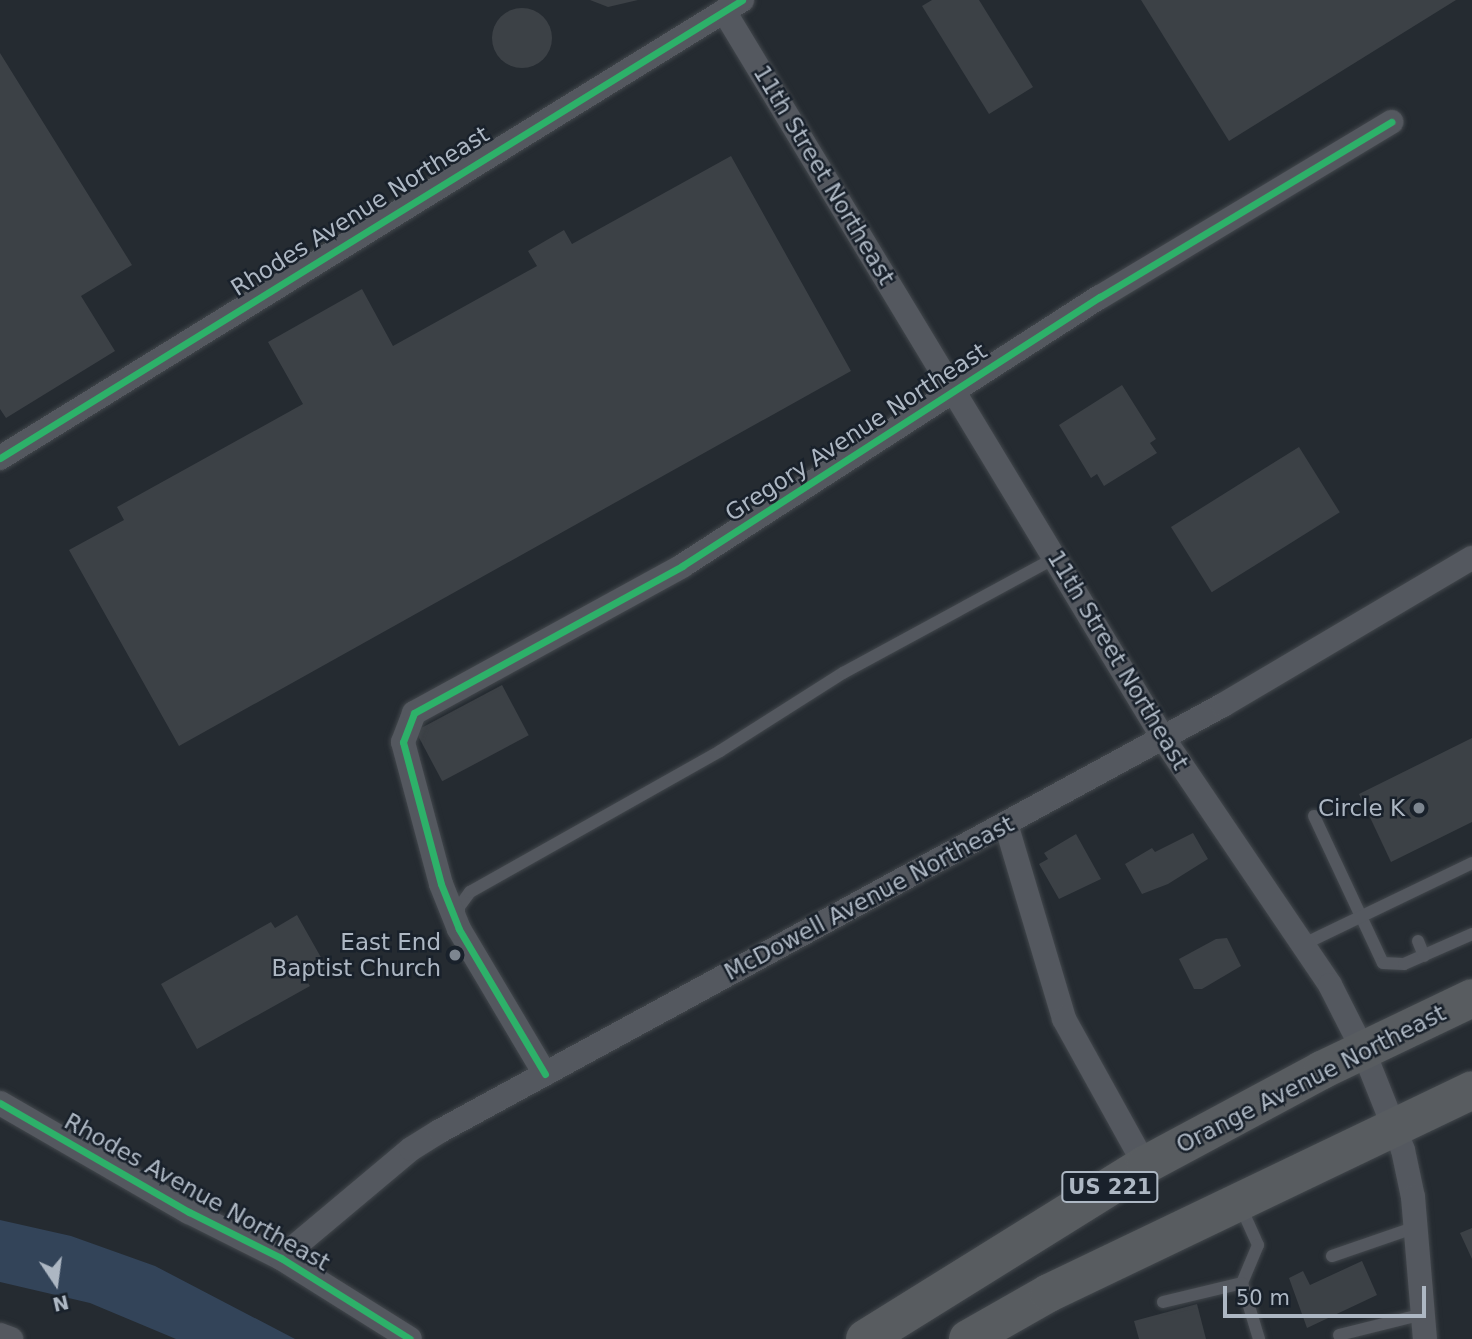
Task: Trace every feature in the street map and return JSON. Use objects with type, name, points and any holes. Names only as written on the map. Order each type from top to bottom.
[{"type":"highway","name":"Orange Avenue Northeast","points":[[865,1339],[1145,1165],[1363,1049],[1472,998]]},
{"type":"highway","name":"US 221","points":[[968,1339],[1049,1293],[1472,1090]]},
{"type":"street","name":"11th Street Northeast","points":[[733,5],[956,391],[1163,738],[1304,944],[1363,1049],[1396,1126],[1413,1197],[1425,1339]]},
{"type":"street","name":"Rhodes Avenue Northeast","points":[[0,458],[733,5]]},
{"type":"street","name":"Gregory Avenue Northeast","points":[[545,1074],[459,929],[403,741],[414,713],[682,566],[1253,202],[1391,122]]},
{"type":"street","name":"McDowell Avenue Northeast","points":[[281,1258],[411,1149],[1163,738],[1472,558]]},
{"type":"street","points":[[1006,824],[1064,1019],[1145,1165]]},
{"type":"street","name":"Rhodes Avenue Northeast","points":[[0,1103],[189,1212],[281,1258],[410,1339]]},
{"type":"street","points":[[0,1335],[11,1339]]},
{"type":"lane","points":[[459,929],[459,907],[470,892],[720,751],[843,673],[1055,558]]},
{"type":"lane","points":[[1314,816],[1359,918],[1383,963],[1392,967],[1424,956],[1453,935],[1472,934]]},
{"type":"lane","points":[[1304,944],[1472,863]]},
{"type":"lane","points":[[1456,870],[1462,884]]},
{"type":"lane","points":[[1430,883],[1436,897]]},
{"type":"lane","points":[[1401,897],[1406,911]]},
{"type":"lane","points":[[1418,941],[1424,956]]},
{"type":"lane","points":[[1239,1203],[1258,1245],[1242,1283],[1259,1339]]},
{"type":"lane","points":[[1332,1256],[1416,1227]]},
{"type":"lane","points":[[1163,1302],[1242,1283]]},
{"type":"lane","points":[[1339,1335],[1423,1314]]},
{"type":"water","points":[[0,1220],[71,1236],[155,1266],[295,1339],[176,1339],[90,1303],[0,1282]]},
{"type":"building","points":[[590,0],[638,0],[608,7]]},
{"type":"building","points":[[932,0],[979,0],[1033,87],[989,114],[922,6]]},
{"type":"building","points":[[1141,0],[1456,0],[1229,141]]},
{"type":"building","points":[[522,8],[539,13],[547,21],[552,38],[547,55],[539,63],[522,68],[505,63],[497,55],[492,38],[497,21],[505,13]]},
{"type":"building","points":[[0,53],[132,265],[81,296],[115,351],[6,418],[0,409]]},
{"type":"building","points":[[731,156],[851,371],[179,746],[69,550],[124,520],[117,507],[303,404],[268,342],[362,289],[393,346],[537,266],[528,251],[564,230],[572,244]]},
{"type":"building","points":[[1122,385],[1156,439],[1150,443],[1157,453],[1104,486],[1097,474],[1091,478],[1059,425]]},
{"type":"building","points":[[1299,447],[1340,512],[1212,592],[1171,527]]},
{"type":"building","points":[[502,685],[529,735],[442,781],[415,731]]},
{"type":"building","name":"Circle K","points":[[1472,738],[1472,822],[1391,862],[1359,794]]},
{"type":"building","points":[[1193,833],[1208,859],[1168,884],[1142,894],[1125,864],[1152,848],[1155,852]]},
{"type":"building","points":[[1076,834],[1101,879],[1059,899],[1039,864],[1048,859],[1044,853]]},
{"type":"building","points":[[297,915],[327,968],[306,980],[310,986],[197,1049],[161,984],[271,922],[275,928]]},
{"type":"building","points":[[1227,938],[1241,966],[1202,989],[1194,989],[1179,959],[1216,939]]},
{"type":"building","points":[[1472,1228],[1472,1259],[1460,1233]]},
{"type":"building","points":[[1362,1261],[1377,1295],[1307,1328],[1289,1278],[1303,1271],[1310,1285]]},
{"type":"building","points":[[1197,1304],[1206,1339],[1139,1339],[1134,1321]]},
{"type":"cycle path","points":[[0,458],[742,0]]},
{"type":"cycle path","points":[[545,1074],[459,929],[441,884],[403,742],[414,713],[682,566],[1100,297],[1391,122]]},
{"type":"cycle path","points":[[0,1103],[189,1212],[281,1258],[410,1339]]},
{"type":"place","name":"Circle K","points":[[1419,808]]},
{"type":"place","name":"East End Baptist Church","points":[[455,955]]}]
